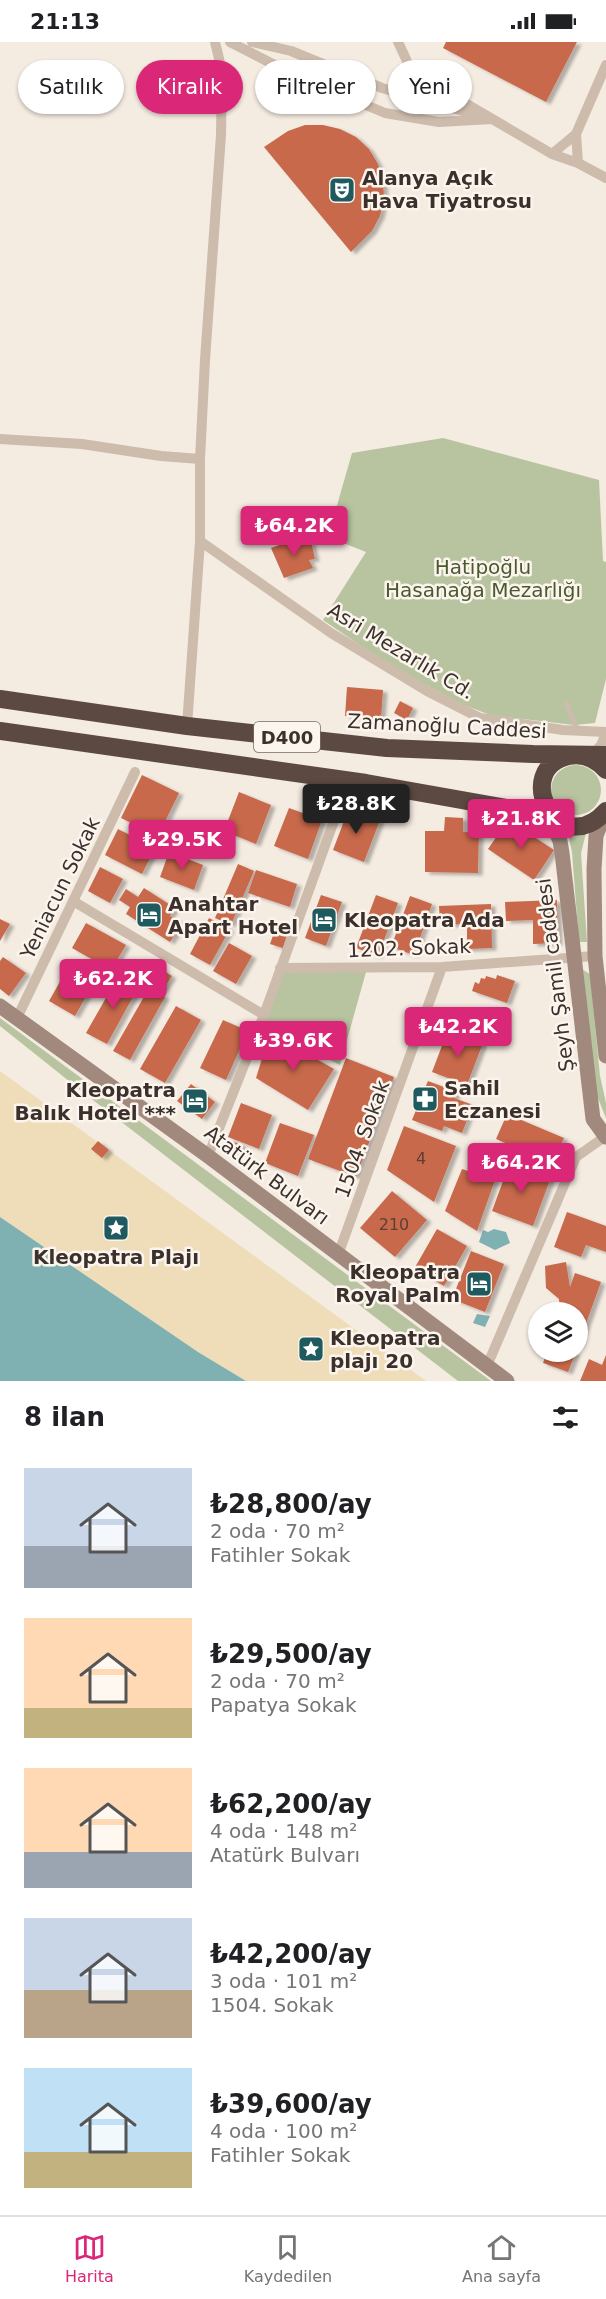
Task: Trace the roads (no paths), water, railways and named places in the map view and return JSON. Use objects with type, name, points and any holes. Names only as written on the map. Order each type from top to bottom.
[{"type":"highway","name":"Zamanoğlu Caddesi","points":[[0,699],[187,726],[387,748],[591,755]]},
{"type":"highway","name":"D400","points":[[0,731],[366,783],[553,817]]},
{"type":"highway","name":"Zamanoğlu Caddesi","points":[[591,755],[587,756],[597,761],[606,770]]},
{"type":"highway","points":[[591,755],[563,758],[553,764],[542,784],[542,796],[553,817],[575,826],[601,819]]},
{"type":"street","points":[[187,726],[200,541],[200,459],[221,135],[222,71],[215,42]]},
{"type":"street","points":[[230,42],[294,75],[385,113],[439,122],[492,119]]},
{"type":"street","points":[[252,42],[291,51],[382,88],[492,119]]},
{"type":"street","points":[[398,42],[412,72],[552,154],[578,163],[606,178]]},
{"type":"street","points":[[552,154],[576,134],[606,65]]},
{"type":"street","points":[[576,134],[578,163]]},
{"type":"street","points":[[0,439],[82,444],[161,456],[200,459]]},
{"type":"street","name":"Asri Mezarlık Cd.","points":[[200,541],[331,633],[427,691],[480,718],[563,730],[606,733]]},
{"type":"street","points":[[591,755],[601,745],[606,733]]},
{"type":"street","name":"Yeniacun Sokak","points":[[17,1018],[135,772]]},
{"type":"street","points":[[208,1156],[264,1015],[339,804]]},
{"type":"street","name":"Şeyh Şamil caddesi","points":[[553,817],[562,853],[593,1119],[606,1137]]},
{"type":"street","name":"Şeyh Şamil caddesi","points":[[601,819],[596,836],[594,869],[606,1056]]},
{"type":"street","points":[[74,901],[264,1015]]},
{"type":"street","name":"1202. Sokak","points":[[280,968],[442,967],[601,956]]},
{"type":"street","name":"1504. Sokak","points":[[338,1256],[442,967]]},
{"type":"street","name":"Atatürk Bulvarı","points":[[0,1006],[208,1156],[507,1381]]},
{"type":"street","points":[[487,1366],[576,1157],[606,1137]]},
{"type":"lane","points":[[566,703],[578,730]]},
{"type":"water","points":[[0,1217],[198,1352],[246,1381],[0,1381]]},
{"type":"water","points":[[494,1229],[506,1232],[510,1243],[495,1250],[479,1242],[483,1230],[488,1232]]},
{"type":"water","points":[[477,1314],[490,1316],[485,1327],[473,1323]]},
{"type":"place","name":"Alanya Açık Hava Tiyatrosu","points":[[342,190]]},
{"type":"place","name":"Anahtar Apart Hotel","points":[[149,915]]},
{"type":"place","name":"Kleopatra Ada","points":[[324,920]]},
{"type":"place","name":"Sahil Eczanesi","points":[[425,1099]]},
{"type":"place","name":"Kleopatra Balık Hotel ***","points":[[195,1101]]},
{"type":"place","name":"Kleopatra Plajı","points":[[116,1228]]},
{"type":"place","name":"Kleopatra Royal Palm","points":[[479,1284]]},
{"type":"place","name":"Kleopatra plajı 20","points":[[311,1349]]},
{"type":"park label","name":"Hatipoğlu Hasanağa Mezarlığı","points":[[483,578]]}]
